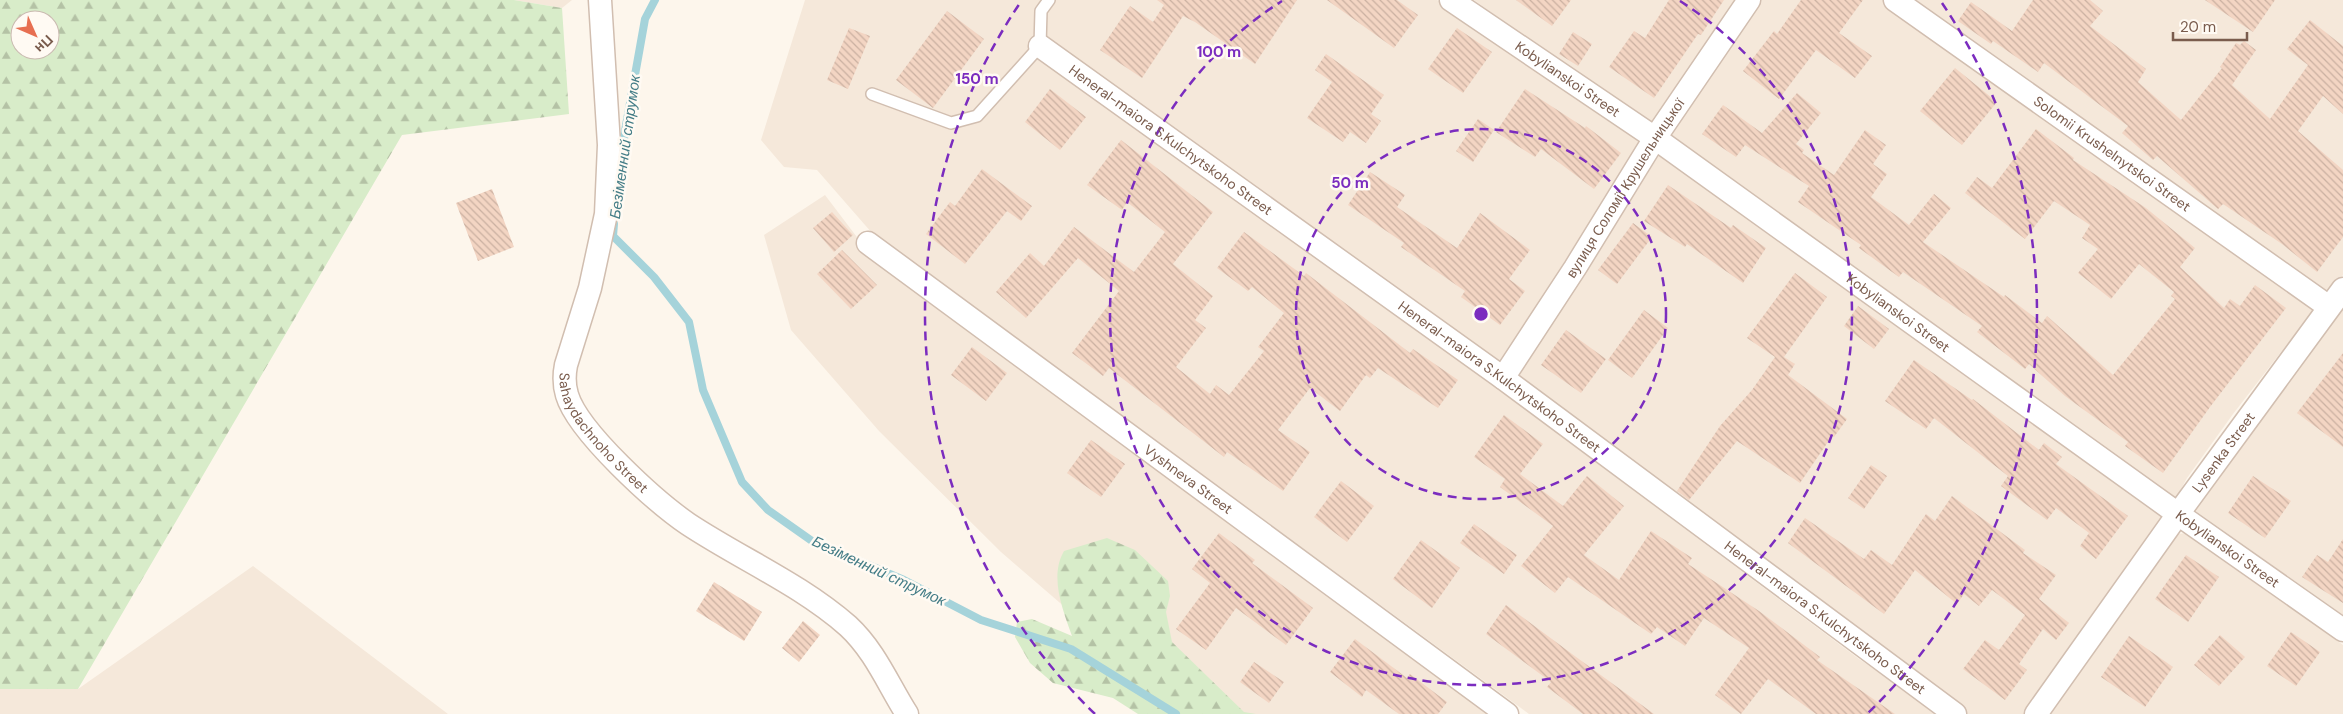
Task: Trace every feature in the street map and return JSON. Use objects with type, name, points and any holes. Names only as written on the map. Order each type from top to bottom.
[{"type":"street","name":"Sahaydachnoho Street","points":[[600,0],[609,145],[606,214],[590,288],[566,365],[564,376],[567,396],[578,415],[601,443],[662,503],[711,538],[792,586],[848,626],[873,654],[907,714]]},
{"type":"street","name":"Kobylianskoi Street","points":[[1451,0],[1655,138],[2178,514],[2343,630]]},
{"type":"street","name":"вулиця Соломії Крушельницької","points":[[1503,378],[1575,268],[1655,138],[1749,0]]},
{"type":"street","name":"Solomii Krushelnytskoi Street","points":[[1895,0],[2329,307]]},
{"type":"street","name":"Heneral-maiora S.Kulchytskoho Street","points":[[1040,46],[1503,378],[1955,714]]},
{"type":"street","name":"Vyshneva Street","points":[[868,243],[1507,714]]},
{"type":"street","name":"Lysenka Street","points":[[2036,714],[2178,514],[2343,289]]},
{"type":"lane","points":[[872,94],[951,123],[977,116],[1040,46],[1041,10],[1049,0]]},
{"type":"shaded area","points":[[514,0],[572,0],[562,8]]},
{"type":"shaded area","points":[[805,0],[1437,0],[1512,49],[1639,139],[1643,146],[1502,367],[1205,176],[1482,377],[1859,659],[1941,714],[1529,714],[1259,516],[1052,370],[872,233],[817,170],[784,167],[761,140]]},
{"type":"shaded area","points":[[1474,0],[1738,0],[1659,123],[1650,123],[1627,111]]},
{"type":"shaded area","points":[[1760,0],[1888,0],[2316,307],[2233,414],[2187,478],[2173,504],[1759,198],[1668,135]]},
{"type":"shaded area","points":[[1906,0],[2343,0],[2343,275],[2326,297]]},
{"type":"shaded area","points":[[1660,154],[2069,447],[2163,518],[2028,714],[1965,714],[1516,375]]},
{"type":"shaded area","points":[[825,195],[869,253],[1490,714],[1189,714],[1001,552],[879,431],[791,330],[764,235]]},
{"type":"shaded area","points":[[2343,306],[2343,615],[2190,507]]},
{"type":"shaded area","points":[[2187,533],[2343,645],[2343,714],[2044,714],[2177,534]]},
{"type":"shaded area","points":[[253,566],[448,714],[0,714],[0,689],[78,689]]},
{"type":"green space","points":[[0,0],[514,0],[562,8],[569,114],[402,135],[78,689],[0,689]]},
{"type":"green space","points":[[1107,538],[1135,550],[1168,581],[1170,596],[1166,612],[1172,642],[1244,712],[1256,714],[1138,714],[1113,698],[1053,683],[1030,663],[1015,637],[1017,622],[1032,619],[1072,636],[1059,594],[1058,572],[1060,561],[1064,551]]},
{"type":"building","points":[[1157,0],[1297,0],[1255,64],[1195,22],[1183,16],[1142,78],[1100,50],[1130,6],[1153,22],[1164,5]]},
{"type":"building","points":[[1327,0],[1397,0],[1418,15],[1394,48]]},
{"type":"building","points":[[1516,0],[1571,0],[1552,26]]},
{"type":"building","points":[[1669,0],[1724,0],[1701,35],[1698,34],[1654,98],[1609,67],[1634,31],[1645,38]]},
{"type":"building","points":[[1801,0],[1863,0],[1839,33],[1872,56],[1855,78],[1816,50],[1779,99],[1743,71],[1774,31],[1777,34]]},
{"type":"building","points":[[2033,0],[2090,0],[2103,11],[2090,26],[2146,69],[2138,82],[2181,120],[2222,68],[2220,67],[2236,43],[2240,45],[2244,41],[2256,50],[2232,85],[2270,119],[2308,65],[2287,49],[2310,20],[2343,46],[2343,114],[2323,96],[2298,131],[2343,170],[2343,237],[2317,272],[2282,244],[2223,204],[2218,209],[2157,156],[2153,160],[2122,133],[2128,126],[2044,63],[2038,72],[1993,41],[1991,44],[1958,21],[1971,2],[2012,31]]},
{"type":"building","points":[[2205,0],[2275,0],[2253,32]]},
{"type":"building","points":[[947,11],[984,39],[933,108],[896,80]]},
{"type":"building","points":[[849,28],[870,36],[848,89],[827,80]]},
{"type":"building","points":[[1457,28],[1492,52],[1463,93],[1428,69]]},
{"type":"building","points":[[1573,32],[1592,44],[1578,66],[1559,54]]},
{"type":"building","points":[[1326,54],[1384,95],[1371,114],[1381,121],[1366,143],[1350,132],[1343,142],[1307,118],[1332,82],[1315,70]]},
{"type":"building","points":[[1955,68],[1997,102],[1962,145],[1920,111]]},
{"type":"building","points":[[1050,89],[1086,117],[1060,150],[1025,122]]},
{"type":"building","points":[[1525,89],[1585,128],[1586,126],[1621,153],[1594,189],[1541,149],[1535,157],[1496,132]]},
{"type":"building","points":[[1797,93],[1821,113],[1796,144],[1804,150],[1802,153],[1834,175],[1865,130],[1886,145],[1873,164],[1887,174],[1871,197],[1909,225],[1934,194],[1951,208],[1923,242],[2004,297],[2005,295],[2042,323],[2047,316],[2113,375],[2175,299],[2171,296],[2174,292],[2139,264],[2111,299],[2078,273],[2098,249],[2082,238],[2090,225],[2054,201],[2025,239],[1965,193],[1977,177],[1992,188],[2036,129],[2074,158],[2073,160],[2146,208],[2195,248],[2180,267],[2224,308],[2230,299],[2240,306],[2255,285],[2286,308],[2210,407],[2163,473],[2125,446],[2128,442],[2065,396],[2029,364],[2025,369],[1977,332],[1982,326],[1903,272],[1899,277],[1859,248],[1861,245],[1798,202],[1809,186],[1745,145],[1736,157],[1702,134],[1723,105],[1762,133]]},
{"type":"building","points":[[1478,119],[1494,130],[1473,162],[1456,151]]},
{"type":"building","points":[[1121,140],[1213,212],[1173,264],[1213,296],[1195,320],[1206,328],[1176,367],[1210,394],[1216,385],[1229,395],[1264,351],[1258,347],[1284,313],[1252,287],[1248,291],[1217,268],[1244,232],[1304,276],[1306,273],[1410,353],[1413,349],[1458,380],[1438,408],[1378,368],[1370,378],[1366,375],[1340,411],[1310,388],[1278,430],[1310,452],[1283,491],[1227,452],[1224,457],[1109,368],[1103,376],[1072,353],[1119,291],[1078,258],[1026,318],[996,292],[1030,253],[1044,266],[1074,227],[1134,272],[1165,232],[1127,202],[1122,210],[1087,185]]},
{"type":"building","points":[[982,169],[1032,206],[1021,221],[1007,211],[965,264],[926,234],[950,202],[955,206]]},
{"type":"building","points":[[1370,172],[1405,195],[1397,207],[1457,248],[1480,213],[1530,250],[1509,279],[1525,291],[1500,325],[1461,297],[1465,291],[1401,247],[1404,243],[1348,205]]},
{"type":"building","points":[[1668,185],[1731,228],[1733,225],[1766,248],[1743,283],[1687,244],[1685,247],[1644,221]]},
{"type":"building","points":[[492,189],[514,247],[478,261],[456,203]]},
{"type":"building","points":[[832,212],[853,235],[834,252],[813,228]]},
{"type":"building","points":[[1633,223],[1652,237],[1617,284],[1598,270]]},
{"type":"building","points":[[842,250],[877,285],[851,309],[817,274]]},
{"type":"building","points":[[1795,273],[1827,297],[1784,357],[1795,364],[1788,375],[1847,419],[1834,437],[1832,436],[1800,483],[1737,441],[1689,500],[1677,491],[1720,426],[1752,390],[1775,357],[1747,338]]},
{"type":"building","points":[[1858,306],[1889,329],[1874,349],[1844,326]]},
{"type":"building","points":[[1644,310],[1668,328],[1632,378],[1608,360]]},
{"type":"building","points":[[1566,330],[1606,359],[1581,393],[1541,365]]},
{"type":"building","points":[[972,347],[1007,373],[986,401],[951,375]]},
{"type":"building","points":[[2343,353],[2343,447],[2297,413]]},
{"type":"building","points":[[1914,360],[1973,399],[2039,450],[2044,443],[2062,457],[2056,464],[2128,516],[2096,559],[2080,546],[2089,533],[2056,508],[2047,520],[2001,486],[2008,476],[1934,418],[1926,429],[1885,401]]},
{"type":"building","points":[[1504,415],[1543,444],[1520,474],[1563,506],[1587,476],[1624,506],[1584,555],[1619,580],[1651,531],[1692,558],[1688,564],[1759,611],[1820,657],[1817,660],[1895,714],[1816,714],[1768,679],[1741,714],[1715,695],[1749,648],[1704,618],[1685,646],[1657,627],[1651,634],[1568,577],[1555,593],[1521,566],[1553,526],[1500,487],[1505,479],[1474,457]]},
{"type":"building","points":[[1091,440],[1125,464],[1101,497],[1067,473]]},
{"type":"building","points":[[1871,465],[1887,476],[1864,509],[1848,498]]},
{"type":"building","points":[[2253,476],[2291,501],[2265,538],[2228,513]]},
{"type":"building","points":[[1341,481],[1374,506],[1347,542],[1314,517]]},
{"type":"building","points":[[1952,496],[2025,550],[2023,553],[2056,575],[2039,599],[2069,623],[2056,640],[2043,629],[2019,664],[2027,670],[2005,700],[1963,669],[1985,640],[1999,650],[2025,615],[1992,590],[1979,606],[1964,594],[1957,604],[1915,570],[1884,614],[1788,543],[1805,518],[1864,559],[1871,550],[1892,565],[1926,514],[1935,521]]},
{"type":"building","points":[[1474,524],[1517,555],[1504,574],[1460,543]]},
{"type":"building","points":[[1219,533],[1255,560],[1252,563],[1313,608],[1286,645],[1236,608],[1206,650],[1176,629],[1210,583],[1192,569]]},
{"type":"building","points":[[2343,539],[2343,603],[2302,577],[2317,555],[2328,562]]},
{"type":"building","points":[[1421,540],[1460,568],[1432,608],[1393,579]]},
{"type":"building","points":[[2186,555],[2219,577],[2188,622],[2155,599]]},
{"type":"building","points":[[714,582],[762,612],[744,641],[696,611]]},
{"type":"building","points":[[1506,605],[1654,714],[1583,714],[1547,687],[1551,682],[1486,634]]},
{"type":"building","points":[[803,621],[820,635],[799,662],[782,648]]},
{"type":"building","points":[[2291,632],[2320,652],[2296,686],[2267,666]]},
{"type":"building","points":[[2220,635],[2245,657],[2219,686],[2194,665]]},
{"type":"building","points":[[2129,636],[2173,667],[2145,707],[2101,677]]},
{"type":"building","points":[[1355,639],[1407,678],[1410,674],[1447,702],[1438,714],[1399,714],[1366,690],[1362,697],[1330,672]]},
{"type":"building","points":[[1254,662],[1284,682],[1269,703],[1240,682]]},
{"type":"waterway","name":"Безіменний струмок","points":[[617,203],[625,131],[645,19],[655,0]]},
{"type":"waterway","name":"Безіменний струмок","points":[[614,224],[613,236],[654,277],[689,322],[703,390],[742,482],[768,510],[812,541],[904,580],[981,620],[1071,649],[1176,714]]}]
